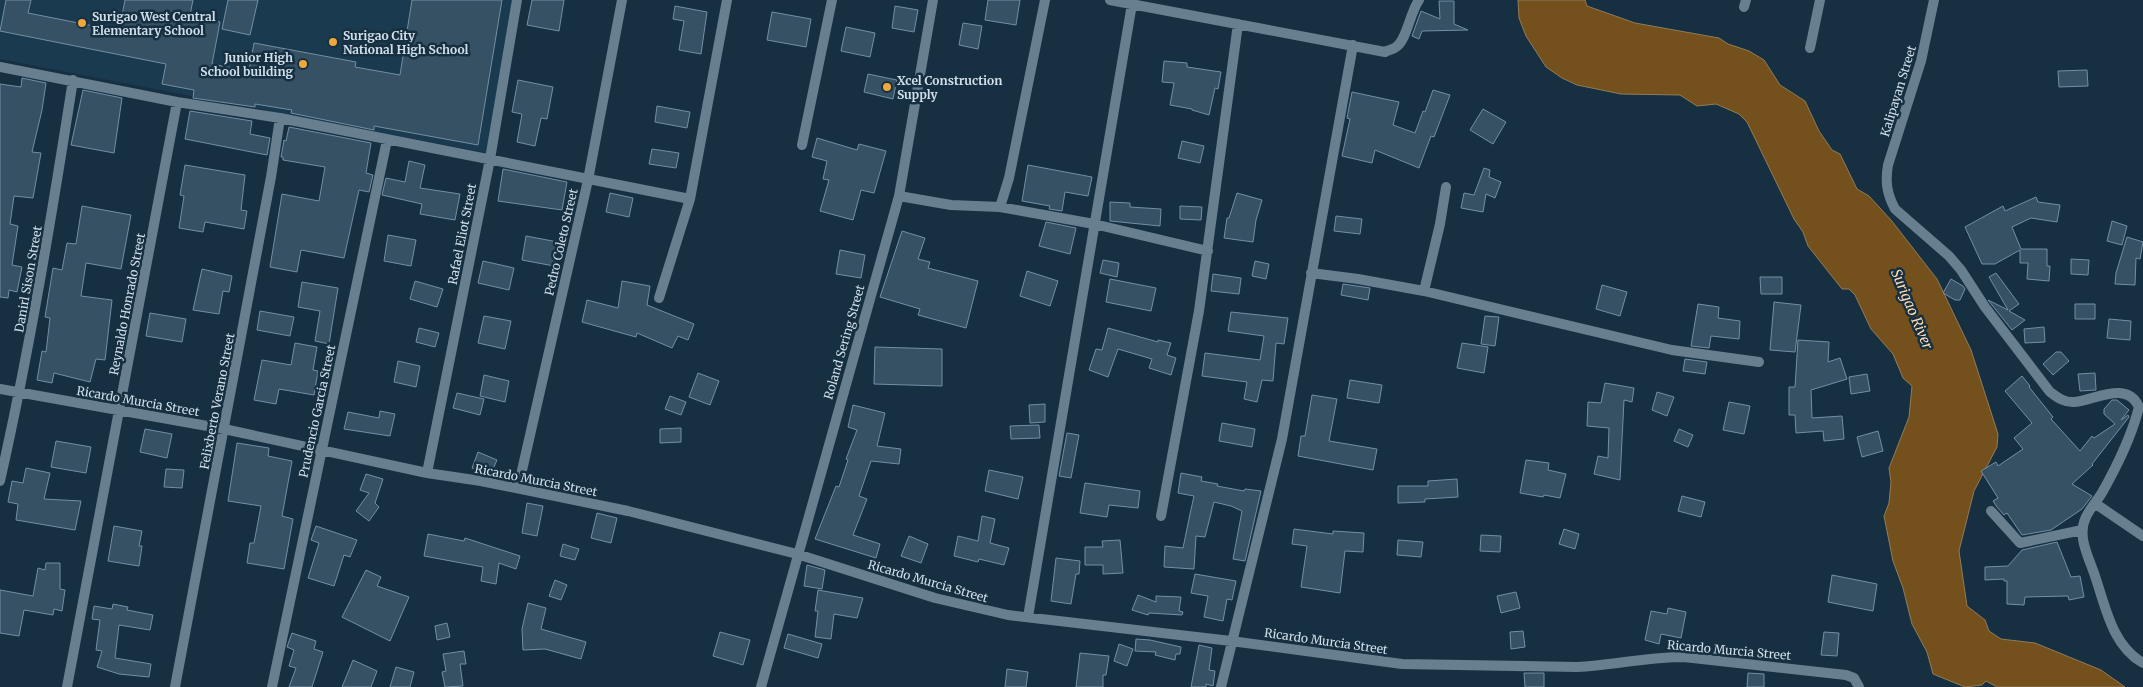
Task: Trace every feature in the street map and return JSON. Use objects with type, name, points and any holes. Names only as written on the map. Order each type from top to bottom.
[{"type":"street","name":"Rafael Eliot Street","points":[[428,473],[490,159],[517,0]]},
{"type":"street","name":"Pedro Coleto Street","points":[[518,488],[588,180],[622,0]]},
{"type":"street","points":[[659,298],[690,200],[728,0]]},
{"type":"street","points":[[802,145],[832,0]]},
{"type":"street","name":"Roland Sering Street","points":[[761,687],[898,196],[933,0]]},
{"type":"street","points":[[1000,207],[1009,178],[1045,0]]},
{"type":"street","points":[[1110,0],[1385,52],[1396,48],[1401,41],[1414,6],[1419,0]]},
{"type":"street","points":[[1810,48],[1820,0]]},
{"type":"street","name":"Kalipayan Street","points":[[1934,0],[1921,61],[1888,166],[1887,189],[1895,209],[1949,256],[1961,270],[1985,307],[2050,392],[2062,401],[2074,402],[2102,394],[2123,394],[2136,400],[2139,408],[2131,433],[2119,463],[2096,504]]},
{"type":"street","points":[[1028,617],[1132,4]]},
{"type":"street","points":[[1161,516],[1208,251],[1238,24]]},
{"type":"street","points":[[1221,687],[1282,439],[1353,45]]},
{"type":"street","points":[[0,67],[177,102],[280,118],[690,200]]},
{"type":"street","name":"Danirl Sison Street","points":[[0,481],[20,393],[52,215],[73,80]]},
{"type":"street","name":"Reynaldo Honrado Street","points":[[67,687],[177,102]]},
{"type":"street","name":"Felixberto Verano Street","points":[[174,687],[271,177],[280,118]]},
{"type":"street","name":"Prudencio Garcia Street","points":[[272,687],[387,140]]},
{"type":"street","points":[[1424,291],[1440,224],[1446,187]]},
{"type":"street","points":[[898,196],[951,205],[1000,207],[1094,224],[1208,251]]},
{"type":"street","points":[[1311,273],[1424,291],[1672,350],[1759,362]]},
{"type":"street","name":"Ricardo Murcia Street","points":[[0,389],[224,429],[428,473],[518,488],[628,511],[797,554],[935,598],[1008,615],[1231,641],[1402,664],[1577,668],[1661,657],[1684,657],[1846,675],[1854,678],[1859,687]]},
{"type":"street","points":[[2143,536],[2096,504],[2086,516],[2082,530],[2086,555],[2096,578],[2103,607],[2117,636],[2134,658],[2143,662]]},
{"type":"street","points":[[1991,511],[2020,542],[2082,530]]},
{"type":"shaded area","name":"Surigao City National High School","points":[[0,0],[513,0],[487,153],[0,59]]},
{"type":"water","name":"Surigao River","points":[[1518,0],[1585,0],[1587,6],[1635,23],[1719,38],[1764,60],[1780,85],[1805,101],[1819,131],[1832,150],[1840,154],[1857,189],[1869,196],[1891,220],[1937,279],[1971,350],[1998,434],[1997,447],[1974,491],[1959,551],[1967,606],[1985,620],[1989,631],[2001,639],[2035,643],[2101,670],[2125,687],[1997,687],[1986,681],[1982,685],[1965,687],[1933,674],[1927,652],[1912,624],[1903,588],[1893,561],[1884,516],[1889,503],[1891,482],[1889,468],[1909,417],[1912,386],[1903,378],[1893,354],[1871,329],[1855,295],[1849,289],[1842,289],[1808,246],[1803,232],[1794,219],[1747,122],[1739,114],[1716,104],[1697,106],[1680,95],[1621,94],[1577,85],[1562,78],[1546,67],[1526,36],[1519,18]]},
{"type":"building","name":"Surigao City National High School","points":[[6,0],[31,0],[28,13],[119,31],[125,0],[193,0],[190,15],[220,22],[212,64],[249,71],[254,43],[356,62],[355,67],[400,75],[412,0],[502,0],[478,145],[374,126],[374,130],[291,113],[292,110],[255,104],[255,107],[193,98],[194,90],[162,84],[166,64],[0,31]]},
{"type":"building","points":[[228,0],[258,0],[250,35],[222,29]]},
{"type":"building","points":[[532,0],[564,0],[559,31],[527,25]]},
{"type":"building","points":[[988,0],[1020,0],[1016,25],[985,20]]},
{"type":"building","points":[[1439,1],[1454,1],[1454,24],[1468,30],[1422,31],[1419,39],[1412,36],[1421,11],[1440,19]]},
{"type":"building","points":[[675,6],[707,12],[701,54],[679,50],[684,21],[673,19]]},
{"type":"building","points":[[895,6],[918,10],[914,32],[892,28]]},
{"type":"building","points":[[772,12],[811,19],[806,47],[767,40]]},
{"type":"building","points":[[963,23],[982,26],[978,49],[959,45]]},
{"type":"building","points":[[846,27],[875,33],[870,57],[841,51]]},
{"type":"building","points":[[1164,61],[1187,63],[1187,67],[1221,72],[1218,89],[1215,88],[1209,115],[1192,109],[1170,105],[1174,83],[1162,82]]},
{"type":"building","points":[[2087,70],[2088,86],[2059,87],[2058,71]]},
{"type":"building","points":[[868,74],[897,80],[893,99],[864,92]]},
{"type":"building","points":[[22,78],[46,83],[32,152],[41,153],[33,198],[14,196],[10,224],[18,226],[12,265],[22,267],[17,292],[9,290],[8,298],[0,297],[0,84],[21,87]]},
{"type":"building","points":[[518,80],[553,87],[547,119],[541,118],[535,146],[517,142],[522,114],[512,112]]},
{"type":"building","points":[[83,90],[122,98],[114,153],[71,145]]},
{"type":"building","points":[[1433,90],[1450,95],[1434,137],[1431,136],[1419,168],[1375,150],[1372,163],[1342,156],[1350,119],[1347,118],[1352,92],[1399,102],[1393,125],[1415,133]]},
{"type":"building","points":[[657,106],[690,112],[687,128],[655,122]]},
{"type":"building","points":[[1483,109],[1506,122],[1493,144],[1470,130]]},
{"type":"building","points":[[190,111],[252,121],[250,134],[270,138],[267,155],[185,139]]},
{"type":"building","points":[[289,127],[371,143],[366,173],[373,175],[369,192],[359,190],[344,258],[301,250],[297,272],[270,267],[282,194],[319,201],[325,167],[283,160],[283,157],[281,157],[284,140],[286,141]]},
{"type":"building","points":[[817,138],[857,150],[859,144],[886,151],[874,193],[861,190],[853,220],[820,211],[829,180],[823,179],[827,161],[812,157]]},
{"type":"building","points":[[1182,141],[1204,146],[1200,163],[1178,158]]},
{"type":"building","points":[[652,149],[679,153],[676,168],[649,164]]},
{"type":"building","points":[[409,161],[425,165],[420,188],[460,194],[455,220],[420,214],[422,204],[382,195],[386,178],[405,182]]},
{"type":"building","points":[[185,165],[245,175],[241,210],[247,211],[244,229],[205,222],[203,232],[179,228],[184,196],[180,195]]},
{"type":"building","points":[[1028,165],[1092,177],[1088,196],[1065,192],[1062,211],[1049,209],[1050,206],[1022,201]]},
{"type":"building","points":[[1484,168],[1490,170],[1489,177],[1501,182],[1495,198],[1486,194],[1483,212],[1461,208],[1464,193],[1474,195]]},
{"type":"building","points":[[503,169],[567,182],[562,210],[498,201]]},
{"type":"building","points":[[610,193],[633,198],[629,217],[606,212]]},
{"type":"building","points":[[1237,193],[1262,200],[1256,220],[1253,242],[1224,238],[1227,218],[1229,218]]},
{"type":"building","points":[[2036,197],[2038,202],[2060,205],[2057,222],[2031,218],[2012,227],[2021,249],[2047,249],[2047,266],[2050,266],[2049,281],[2027,279],[2028,263],[2020,263],[2020,250],[1995,264],[1982,264],[1965,227],[2003,206],[2005,211]]},
{"type":"building","points":[[1110,202],[1130,203],[1130,207],[1161,209],[1160,226],[1110,221]]},
{"type":"building","points":[[82,206],[131,215],[121,269],[86,263],[81,296],[112,300],[105,360],[96,359],[90,382],[54,373],[52,383],[37,380],[42,351],[46,352],[50,318],[45,317],[53,268],[62,270],[67,243],[76,244]]},
{"type":"building","points":[[1180,206],[1202,207],[1201,220],[1180,219]]},
{"type":"building","points":[[1336,216],[1362,219],[1360,234],[1334,231]]},
{"type":"building","points":[[2112,221],[2127,226],[2122,245],[2107,241]]},
{"type":"building","points":[[1046,222],[1076,228],[1070,254],[1039,246]]},
{"type":"building","points":[[902,231],[925,238],[918,259],[930,262],[928,268],[978,281],[966,328],[918,315],[920,309],[880,297]]},
{"type":"building","points":[[388,235],[416,240],[411,266],[384,261]]},
{"type":"building","points":[[526,236],[558,242],[554,266],[522,260]]},
{"type":"building","points":[[2127,237],[2143,242],[2140,259],[2136,258],[2135,285],[2115,284],[2116,273]]},
{"type":"building","points":[[840,250],[865,255],[861,278],[836,274]]},
{"type":"building","points":[[2071,259],[2089,260],[2088,275],[2071,274]]},
{"type":"building","points":[[1103,260],[1119,263],[1117,277],[1100,273]]},
{"type":"building","points":[[483,261],[514,268],[509,290],[478,283]]},
{"type":"building","points":[[1255,261],[1269,264],[1266,279],[1252,276]]},
{"type":"building","points":[[202,269],[232,276],[229,292],[223,291],[219,314],[193,310]]},
{"type":"building","points":[[1027,271],[1058,281],[1050,306],[1020,296]]},
{"type":"building","points":[[1996,273],[2019,304],[2009,311],[2025,320],[2012,330],[1988,300],[2008,310],[1989,277]]},
{"type":"building","points":[[1213,274],[1241,278],[1239,294],[1211,291]]},
{"type":"building","points":[[1760,277],[1782,277],[1782,294],[1761,294]]},
{"type":"building","points":[[1110,279],[1156,288],[1151,311],[1106,302]]},
{"type":"building","points":[[1951,279],[1965,289],[1960,300],[1955,300],[1943,293]]},
{"type":"building","points":[[415,281],[443,289],[437,307],[410,299]]},
{"type":"building","points":[[622,281],[650,286],[647,305],[694,324],[688,340],[678,336],[672,348],[637,333],[636,337],[582,322],[587,300],[618,308]]},
{"type":"building","points":[[302,282],[338,288],[329,344],[315,341],[320,311],[298,307]]},
{"type":"building","points":[[1343,284],[1370,288],[1368,300],[1341,295]]},
{"type":"building","points":[[1602,285],[1627,292],[1620,316],[1596,309]]},
{"type":"building","points":[[1774,302],[1801,305],[1795,352],[1770,350]]},
{"type":"building","points":[[1698,304],[1719,307],[1718,318],[1740,321],[1739,339],[1711,336],[1709,348],[1691,346]]},
{"type":"building","points":[[2075,304],[2095,304],[2095,319],[2075,319]]},
{"type":"building","points":[[260,311],[294,317],[290,336],[257,330]]},
{"type":"building","points":[[1231,312],[1288,318],[1284,344],[1276,343],[1273,381],[1262,380],[1257,402],[1244,399],[1247,382],[1202,376],[1205,353],[1260,360],[1264,336],[1228,331]]},
{"type":"building","points":[[150,313],[186,319],[182,342],[146,336]]},
{"type":"building","points":[[484,316],[511,321],[505,349],[478,343]]},
{"type":"building","points":[[1485,316],[1499,317],[1495,346],[1481,344]]},
{"type":"building","points":[[2109,319],[2131,321],[2130,340],[2107,338]]},
{"type":"building","points":[[2044,327],[2045,342],[2025,343],[2024,329]]},
{"type":"building","points":[[419,328],[439,333],[435,347],[416,342]]},
{"type":"building","points":[[1108,328],[1158,342],[1158,340],[1171,343],[1167,355],[1176,358],[1171,375],[1149,368],[1152,359],[1118,349],[1108,377],[1089,370],[1096,349],[1102,350]]},
{"type":"building","points":[[1798,340],[1829,342],[1828,362],[1840,358],[1847,379],[1811,390],[1812,418],[1842,416],[1844,439],[1824,441],[1823,431],[1796,433],[1795,415],[1789,415],[1789,387],[1795,387]]},
{"type":"building","points":[[295,343],[317,347],[313,370],[318,371],[314,395],[279,389],[276,404],[254,400],[262,360],[291,365]]},
{"type":"building","points":[[1462,343],[1488,347],[1484,373],[1457,368]]},
{"type":"building","points":[[875,347],[942,349],[942,386],[874,384]]},
{"type":"building","points":[[2056,352],[2061,352],[2069,361],[2053,375],[2043,364]]},
{"type":"building","points":[[1685,359],[1707,362],[1705,374],[1683,371]]},
{"type":"building","points":[[398,361],[420,366],[416,387],[394,382]]},
{"type":"building","points":[[698,373],[719,381],[710,405],[689,397]]},
{"type":"building","points":[[2095,373],[2096,390],[2080,391],[2078,374]]},
{"type":"building","points":[[1867,374],[1870,391],[1851,394],[1849,377]]},
{"type":"building","points":[[484,375],[509,381],[505,402],[480,396]]},
{"type":"building","points":[[2022,376],[2053,417],[2051,419],[2080,451],[2092,436],[2094,438],[2115,424],[2104,414],[2104,409],[2112,400],[2117,400],[2129,410],[2121,420],[2128,415],[2129,417],[2093,465],[2072,484],[2092,496],[2082,509],[2051,530],[2022,535],[2007,513],[2004,515],[1993,501],[1998,498],[1981,471],[1996,462],[1998,466],[2023,449],[2014,438],[2032,423],[2005,391]]},
{"type":"building","points":[[1350,380],[1382,385],[1379,403],[1347,398]]},
{"type":"building","points":[[1605,383],[1634,388],[1632,402],[1624,400],[1620,480],[1594,474],[1598,456],[1608,458],[1609,428],[1587,426],[1588,402],[1601,403]]},
{"type":"building","points":[[1657,392],[1674,397],[1667,416],[1652,410]]},
{"type":"building","points":[[457,393],[484,399],[480,415],[453,408]]},
{"type":"building","points":[[1312,395],[1337,399],[1329,441],[1377,449],[1373,470],[1298,456],[1301,436],[1305,436]]},
{"type":"building","points":[[670,396],[686,402],[681,415],[665,409]]},
{"type":"building","points":[[1729,402],[1750,406],[1744,434],[1723,430]]},
{"type":"building","points":[[1045,404],[1045,422],[1030,423],[1029,405]]},
{"type":"building","points":[[853,405],[885,413],[877,446],[901,449],[899,464],[871,461],[859,496],[867,499],[853,535],[880,544],[876,558],[815,539],[836,486],[839,487],[848,460],[846,459],[857,430],[848,427]]},
{"type":"building","points":[[380,411],[395,414],[390,436],[344,429],[348,412],[379,418]]},
{"type":"building","points":[[1222,423],[1255,429],[1252,447],[1219,441]]},
{"type":"building","points":[[1039,425],[1040,438],[1011,439],[1010,426]]},
{"type":"building","points":[[681,428],[681,442],[660,443],[660,429]]},
{"type":"building","points":[[145,429],[172,434],[167,458],[140,452]]},
{"type":"building","points":[[1679,429],[1693,435],[1688,447],[1674,441]]},
{"type":"building","points":[[1878,431],[1883,451],[1862,457],[1857,437]]},
{"type":"building","points":[[1067,433],[1079,435],[1071,478],[1059,476]]},
{"type":"building","points":[[56,441],[91,447],[86,473],[51,467]]},
{"type":"building","points":[[237,443],[269,448],[268,456],[292,461],[282,516],[293,519],[284,569],[247,563],[250,543],[254,543],[261,506],[228,501]]},
{"type":"building","points":[[478,452],[497,460],[490,476],[472,468]]},
{"type":"building","points":[[1526,460],[1549,463],[1548,470],[1566,474],[1560,498],[1520,493]]},
{"type":"building","points":[[26,468],[50,473],[44,499],[81,501],[75,530],[16,520],[18,504],[8,502],[12,481],[23,483]]},
{"type":"building","points":[[166,469],[184,470],[182,488],[164,487]]},
{"type":"building","points":[[989,470],[1023,477],[1018,499],[985,491]]},
{"type":"building","points":[[1181,473],[1202,477],[1201,481],[1218,484],[1217,486],[1244,491],[1245,489],[1261,491],[1245,561],[1233,559],[1242,511],[1214,502],[1205,537],[1196,536],[1194,569],[1164,567],[1165,546],[1183,548],[1194,496],[1178,493]]},
{"type":"building","points":[[366,474],[383,479],[375,503],[379,507],[369,521],[356,511],[369,493],[360,490]]},
{"type":"building","points":[[1457,479],[1458,497],[1425,499],[1425,502],[1398,503],[1398,486],[1428,486],[1428,481]]},
{"type":"building","points":[[1085,483],[1140,491],[1138,508],[1109,505],[1107,517],[1080,513]]},
{"type":"building","points":[[1682,496],[1705,502],[1701,517],[1678,511]]},
{"type":"building","points":[[527,503],[543,506],[537,536],[522,533]]},
{"type":"building","points":[[597,513],[617,518],[611,543],[591,538]]},
{"type":"building","points":[[982,516],[995,519],[990,543],[1009,548],[1004,565],[979,559],[978,562],[954,556],[958,536],[978,541]]},
{"type":"building","points":[[114,526],[142,531],[139,546],[142,546],[139,566],[108,561]]},
{"type":"building","points":[[316,526],[357,540],[350,557],[344,555],[334,586],[308,578],[319,543],[311,540]]},
{"type":"building","points":[[1294,529],[1333,534],[1333,531],[1364,533],[1363,552],[1345,551],[1340,593],[1301,587],[1307,546],[1292,544]]},
{"type":"building","points":[[1564,529],[1579,534],[1575,549],[1559,544]]},
{"type":"building","points":[[428,534],[464,541],[465,538],[520,556],[516,569],[499,563],[496,584],[481,581],[483,567],[424,556]]},
{"type":"building","points":[[1481,535],[1501,536],[1500,552],[1480,551]]},
{"type":"building","points":[[909,536],[928,544],[921,563],[901,556]]},
{"type":"building","points":[[1120,540],[1123,573],[1103,574],[1103,565],[1085,565],[1085,547],[1103,547],[1102,541]]},
{"type":"building","points":[[1398,540],[1423,542],[1421,557],[1397,555]]},
{"type":"building","points":[[2057,542],[2071,577],[2080,576],[2084,597],[2069,600],[2068,596],[2025,597],[2024,605],[2007,604],[2007,581],[2004,581],[2004,579],[1985,580],[1985,567],[2008,566],[2022,550]]},
{"type":"building","points":[[563,544],[579,549],[575,560],[560,556]]},
{"type":"building","points":[[1056,558],[1080,561],[1079,574],[1076,574],[1071,604],[1051,601]]},
{"type":"building","points":[[46,563],[60,563],[60,589],[65,590],[62,611],[54,609],[53,615],[24,610],[19,636],[0,633],[0,590],[33,596],[38,568],[45,570]]},
{"type":"building","points":[[807,565],[825,570],[822,589],[804,586]]},
{"type":"building","points":[[366,570],[381,577],[377,586],[409,597],[390,641],[342,617]]},
{"type":"building","points":[[1195,574],[1236,581],[1232,600],[1227,599],[1223,621],[1204,617],[1208,596],[1191,593]]},
{"type":"building","points":[[1832,575],[1877,584],[1873,611],[1828,602]]},
{"type":"building","points":[[555,580],[567,585],[561,600],[549,596]]},
{"type":"building","points":[[818,590],[863,598],[857,618],[834,614],[831,639],[815,637],[818,611],[815,611]]},
{"type":"building","points":[[1516,592],[1520,608],[1501,613],[1497,596]]},
{"type":"building","points":[[1138,595],[1156,602],[1156,596],[1181,597],[1179,611],[1183,612],[1182,615],[1149,613],[1148,615],[1132,610]]},
{"type":"building","points":[[528,603],[546,608],[541,629],[586,642],[581,659],[545,649],[523,650],[522,629]]},
{"type":"building","points":[[113,604],[128,607],[127,610],[153,615],[150,630],[119,625],[115,658],[151,664],[149,677],[119,674],[97,667],[102,651],[96,650],[100,620],[92,619],[94,606],[112,609]]},
{"type":"building","points":[[1668,608],[1686,612],[1681,638],[1661,634],[1659,644],[1645,640],[1651,611],[1667,614]]},
{"type":"building","points":[[447,623],[450,637],[437,640],[435,626]]},
{"type":"building","points":[[1523,631],[1525,647],[1511,649],[1510,632]]},
{"type":"building","points":[[720,632],[750,640],[743,665],[713,656]]},
{"type":"building","points":[[1824,632],[1839,633],[1837,656],[1821,655]]},
{"type":"building","points":[[292,633],[316,641],[314,649],[323,652],[312,687],[289,687],[296,668],[289,666],[294,650],[287,647]]},
{"type":"building","points":[[788,634],[822,644],[818,658],[784,648]]},
{"type":"building","points":[[1136,639],[1181,647],[1180,654],[1176,654],[1175,660],[1155,655],[1156,652],[1135,651]]},
{"type":"building","points":[[1119,644],[1133,649],[1127,666],[1114,661]]},
{"type":"building","points":[[1199,645],[1212,648],[1209,670],[1215,671],[1213,686],[1206,684],[1206,687],[1191,687]]},
{"type":"building","points":[[464,651],[466,664],[460,664],[463,686],[445,687],[442,672],[446,671],[443,654]]},
{"type":"building","points":[[1080,653],[1109,656],[1106,675],[1103,675],[1103,687],[1076,687]]},
{"type":"building","points":[[353,660],[377,671],[371,687],[342,687]]},
{"type":"building","points":[[396,667],[414,672],[410,687],[390,687]]},
{"type":"building","points":[[1007,669],[1028,672],[1026,687],[1005,687]]},
{"type":"building","points":[[1524,673],[1544,673],[1544,687],[1525,687]]},
{"type":"building","points":[[1748,673],[1764,674],[1764,687],[1747,687]]},
{"type":"place","name":"Surigao West Central Elementary School","points":[[82,23]]},
{"type":"place","name":"Surigao City National High School","points":[[333,42]]},
{"type":"place","name":"Junior High School building","points":[[303,64]]},
{"type":"place","name":"Xcel Construction Supply","points":[[887,87]]}]
